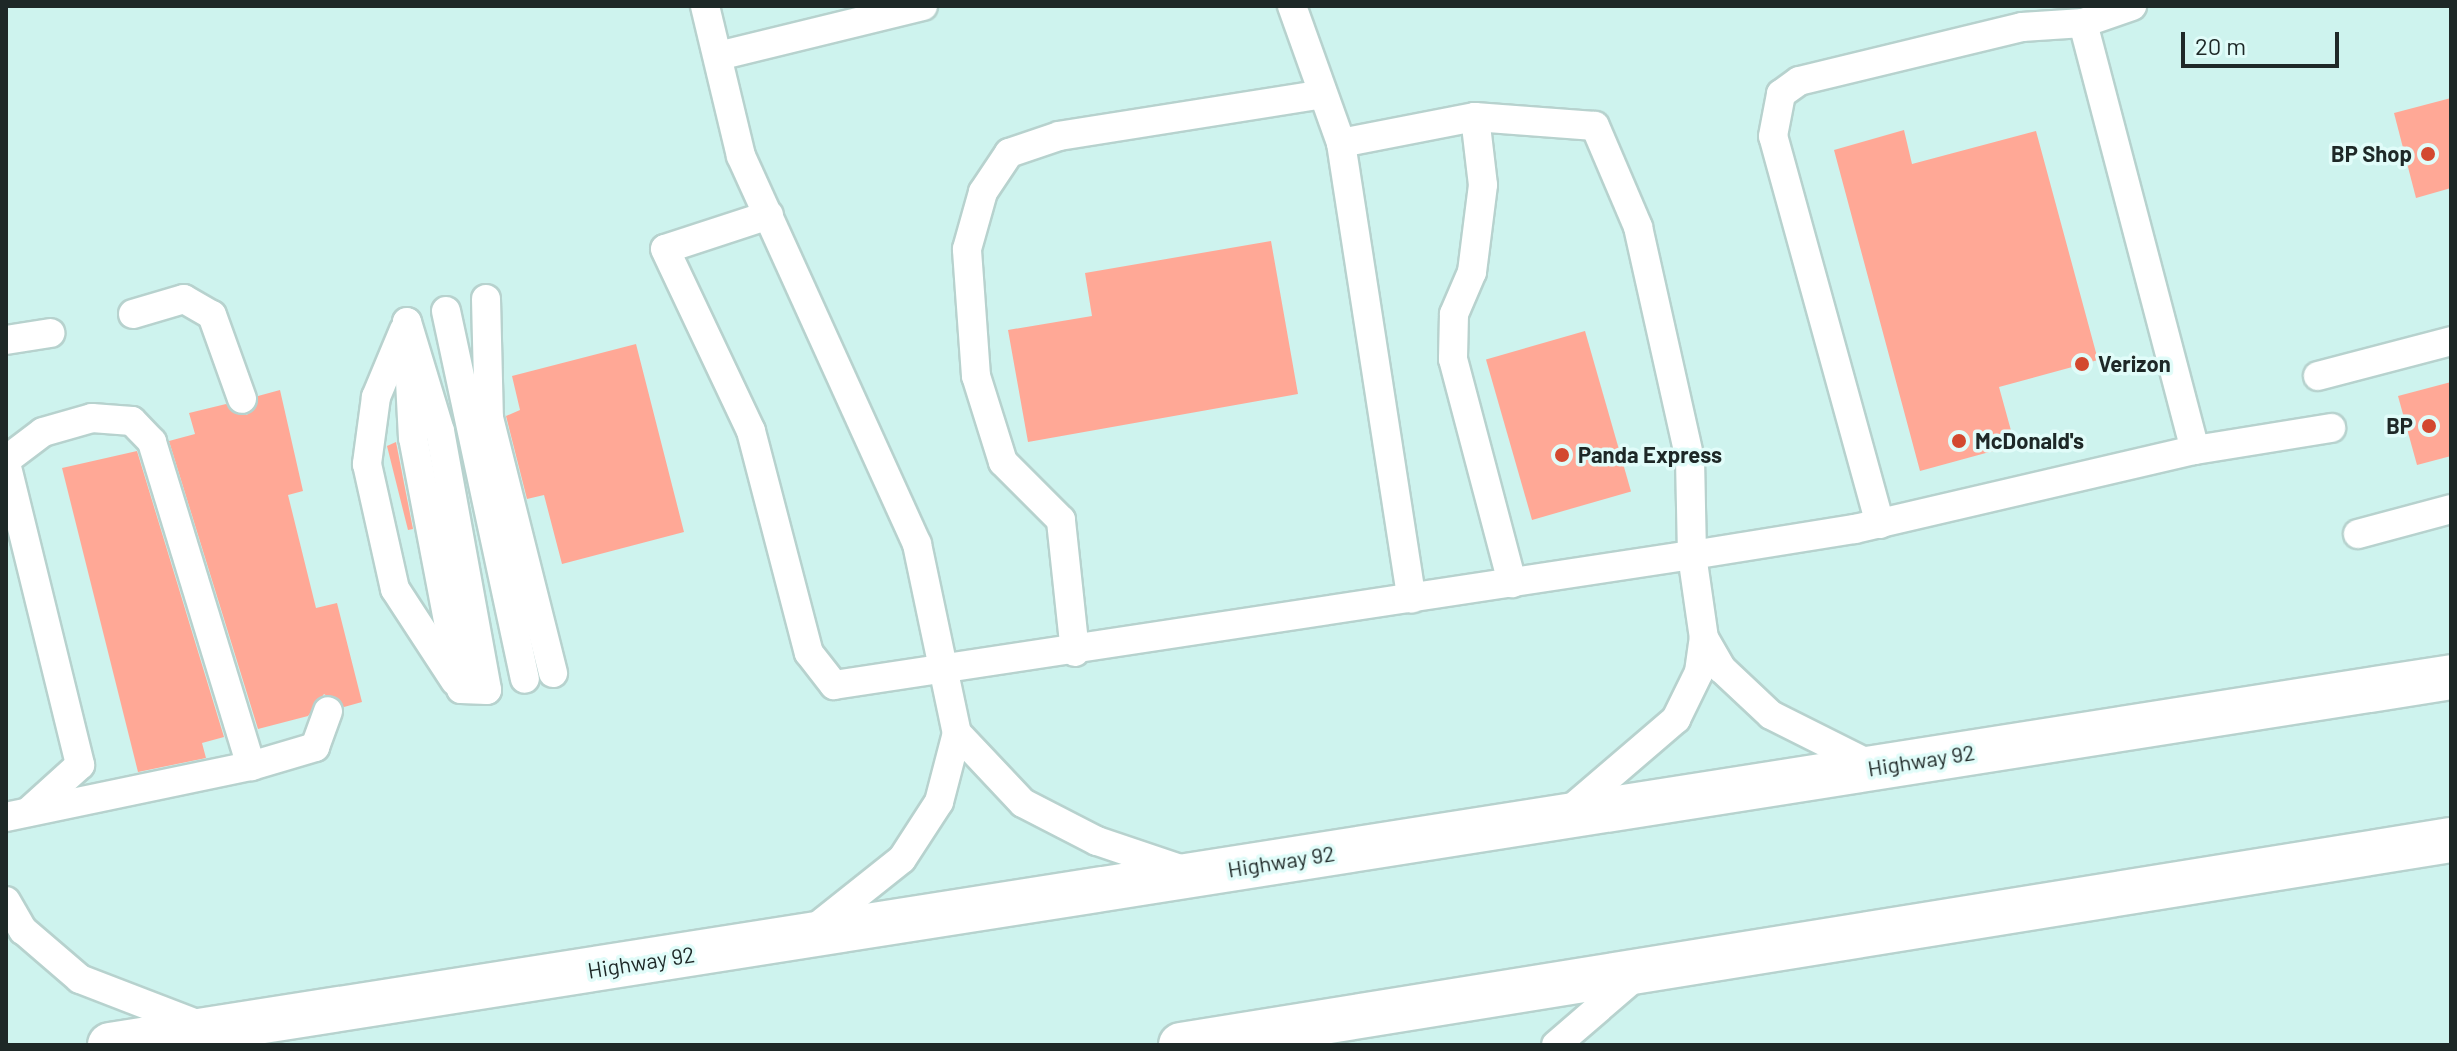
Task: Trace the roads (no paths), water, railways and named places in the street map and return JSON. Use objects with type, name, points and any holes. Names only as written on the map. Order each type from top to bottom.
[{"type":"main road","name":"Highway 92","points":[[110,1045],[2451,677]]},
{"type":"main road","points":[[1181,1045],[1276,1039],[1643,971],[2451,840]]},
{"type":"lane","points":[[705,6],[741,156],[917,544],[957,733],[939,802],[902,859],[805,936]]},
{"type":"lane","points":[[718,56],[923,6]]},
{"type":"lane","points":[[1292,6],[1341,143],[1412,599]]},
{"type":"lane","points":[[1880,524],[1773,136],[1781,94],[1799,81],[1993,34],[2083,23],[2132,6]]},
{"type":"lane","points":[[2083,23],[2195,450]]},
{"type":"lane","points":[[1075,652],[1061,520],[1003,462],[989,431],[976,376],[967,249],[983,192],[1009,153],[1059,136],[1323,94]]},
{"type":"lane","points":[[1341,143],[1475,117],[1595,126],[1638,227],[1690,459],[1692,555],[1704,638],[1699,672],[1676,719],[1560,817]]},
{"type":"lane","points":[[1475,117],[1483,185],[1472,272],[1454,314],[1453,359],[1512,583]]},
{"type":"lane","points":[[769,215],[665,249],[751,431],[809,653],[834,685],[1075,652],[1880,524],[2195,450],[2331,428]]},
{"type":"lane","points":[[133,314],[184,299],[212,315],[242,399]]},
{"type":"lane","points":[[486,299],[489,418],[553,673]]},
{"type":"lane","points":[[446,311],[525,679]]},
{"type":"lane","points":[[407,322],[440,431],[474,689],[395,589],[367,464],[376,397],[407,322]]},
{"type":"lane","points":[[6,340],[50,333]]},
{"type":"lane","points":[[2318,376],[2451,341]]},
{"type":"lane","points":[[17,814],[80,765],[6,461],[43,432],[92,418],[132,421],[152,442],[251,766]]},
{"type":"lane","points":[[2358,534],[2451,509]]},
{"type":"lane","points":[[1704,638],[1722,669],[1771,715],[1876,767]]},
{"type":"lane","points":[[17,814],[251,766],[315,747],[328,711]]},
{"type":"lane","points":[[957,733],[1023,803],[1097,841],[1196,874]]},
{"type":"lane","points":[[6,900],[23,930],[80,979],[211,1029]]},
{"type":"lane","points":[[1556,1045],[1643,971]]},
{"type":"place","name":"BP Shop","points":[[2428,154]]},
{"type":"place","name":"Verizon","points":[[2082,364]]},
{"type":"place","name":"BP","points":[[2429,426]]},
{"type":"place","name":"McDonald's","points":[[1959,441]]},
{"type":"place","name":"Panda Express","points":[[1562,455]]}]
